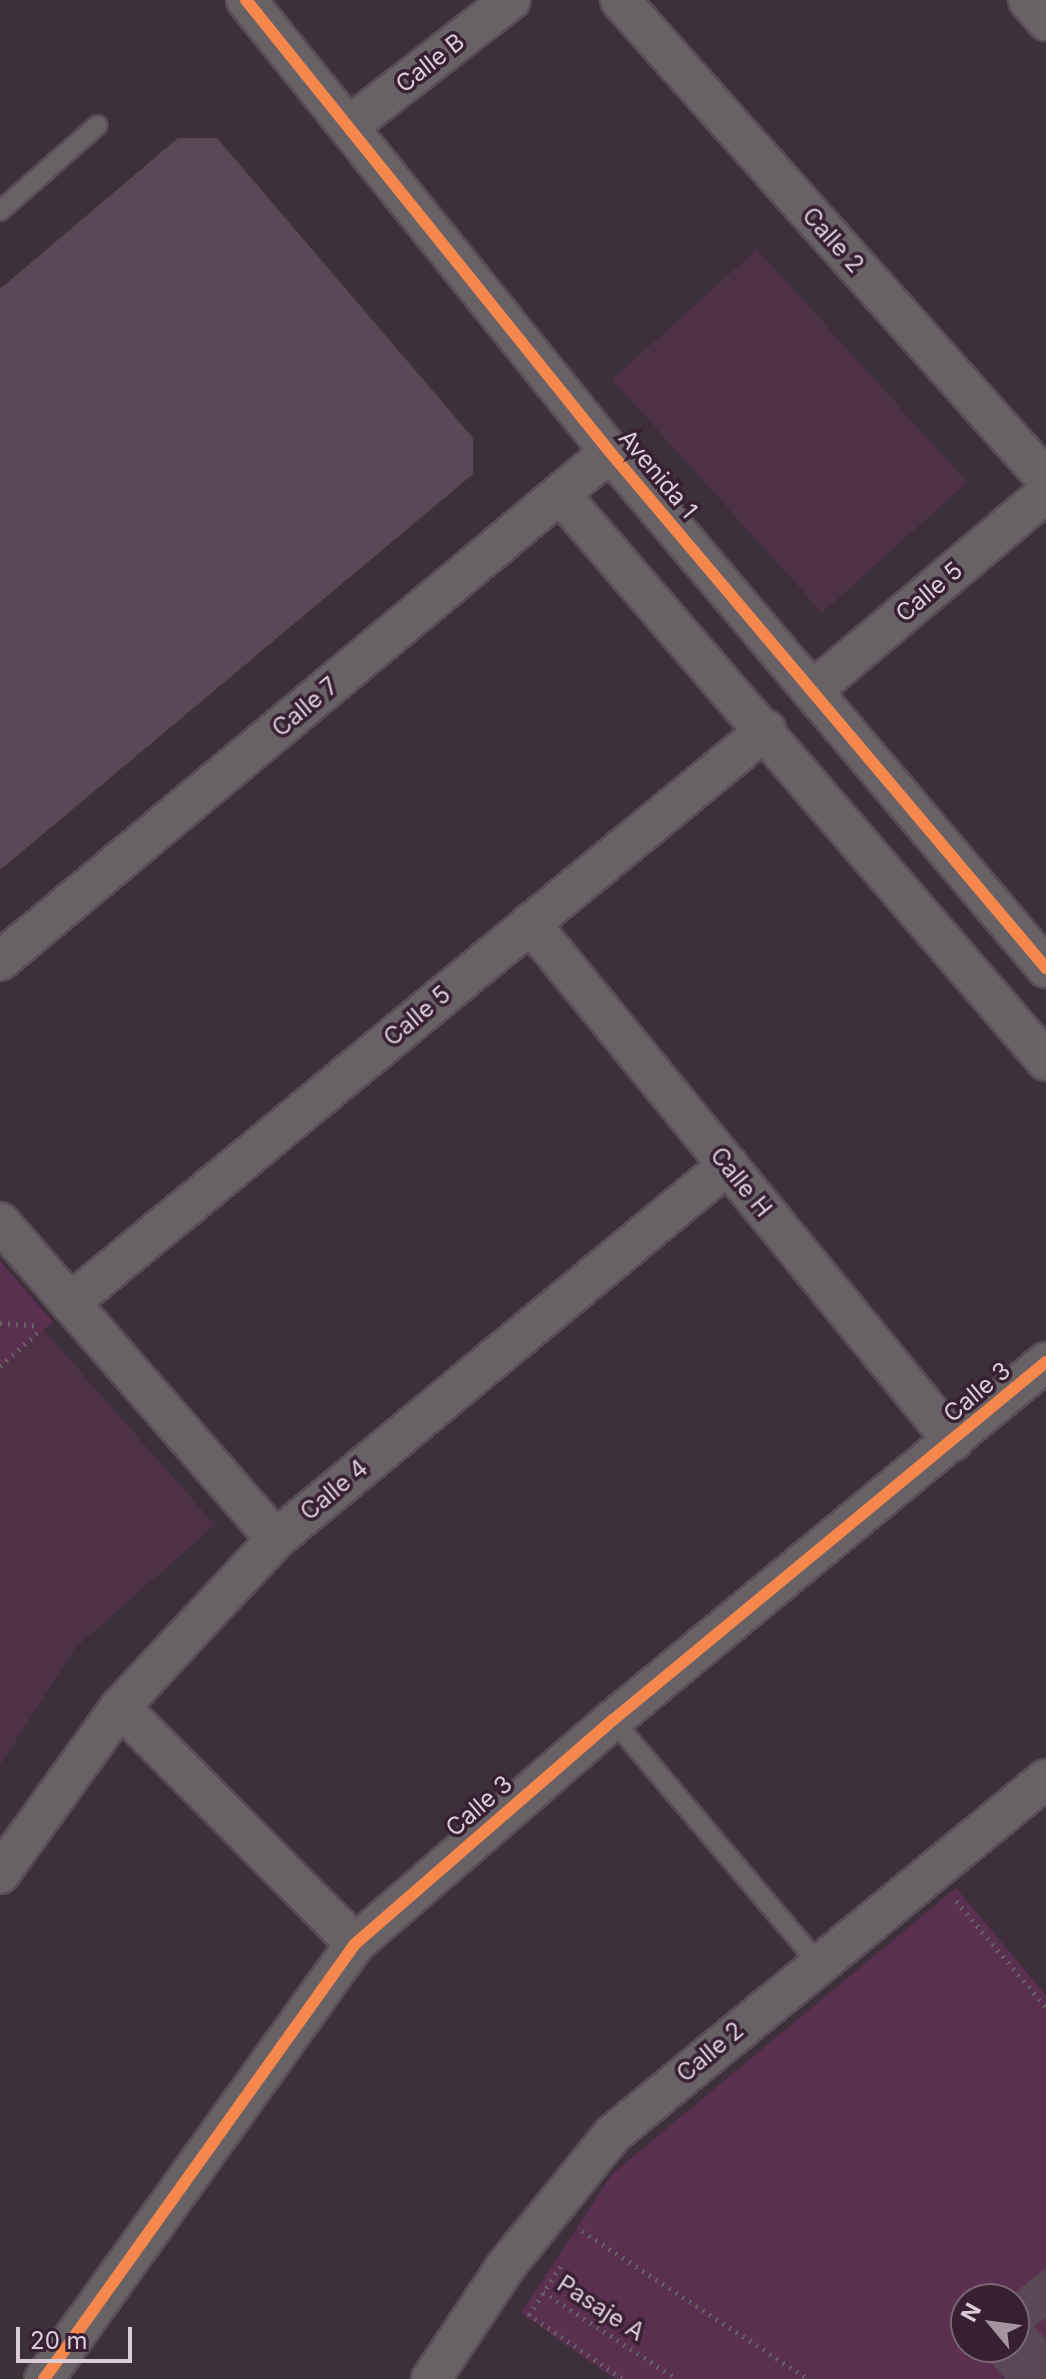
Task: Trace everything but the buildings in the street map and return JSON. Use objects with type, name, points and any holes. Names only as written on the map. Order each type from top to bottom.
[{"type":"street","name":"Avenida 1","points":[[246,0],[610,452],[1046,968]]},
{"type":"street","name":"Calle B","points":[[349,126],[511,0]]},
{"type":"street","name":"Calle 2","points":[[620,0],[1046,479]]},
{"type":"street","name":"Calle 7","points":[[0,961],[610,452]]},
{"type":"street","name":"Calle 5","points":[[812,691],[1046,493]]},
{"type":"street","points":[[560,494],[766,730],[1046,1061]]},
{"type":"street","name":"Calle 5","points":[[51,1315],[766,730]]},
{"type":"street","name":"Calle H","points":[[530,923],[953,1441]]},
{"type":"street","name":"Calle 4","points":[[0,1874],[120,1707],[276,1539],[728,1165]]},
{"type":"street","points":[[0,1222],[51,1315],[276,1539]]},
{"type":"street","name":"Calle 3","points":[[44,2379],[355,1944],[613,1720],[1046,1362]]},
{"type":"street","points":[[120,1707],[355,1944]]},
{"type":"street","name":"Calle 2","points":[[431,2379],[498,2279],[613,2134],[817,1961],[1046,1779]]},
{"type":"lane","points":[[0,211],[98,125]]},
{"type":"lane","points":[[613,1720],[817,1961]]},
{"type":"path","points":[[0,1323],[51,1315]]},
{"type":"path","points":[[0,1366],[51,1315]]},
{"type":"path","points":[[934,1870],[1046,2007]]},
{"type":"path","points":[[582,2231],[808,2379]]},
{"type":"path","points":[[498,2279],[623,2379]]},
{"type":"shaded area","points":[[757,249],[967,482],[822,613],[612,379]]},
{"type":"shaded area","points":[[0,1261],[53,1322],[0,1368]]},
{"type":"shaded area","points":[[44,1330],[215,1525],[75,1648],[0,1765],[0,1368]]},
{"type":"shaded area","points":[[956,1888],[1046,1995],[1046,2379],[615,2379],[521,2313],[612,2174]]},
{"type":"cycle path","points":[[246,0],[610,452],[1046,968]]},
{"type":"cycle path","points":[[44,2379],[355,1944],[613,1720],[1046,1362]]}]
